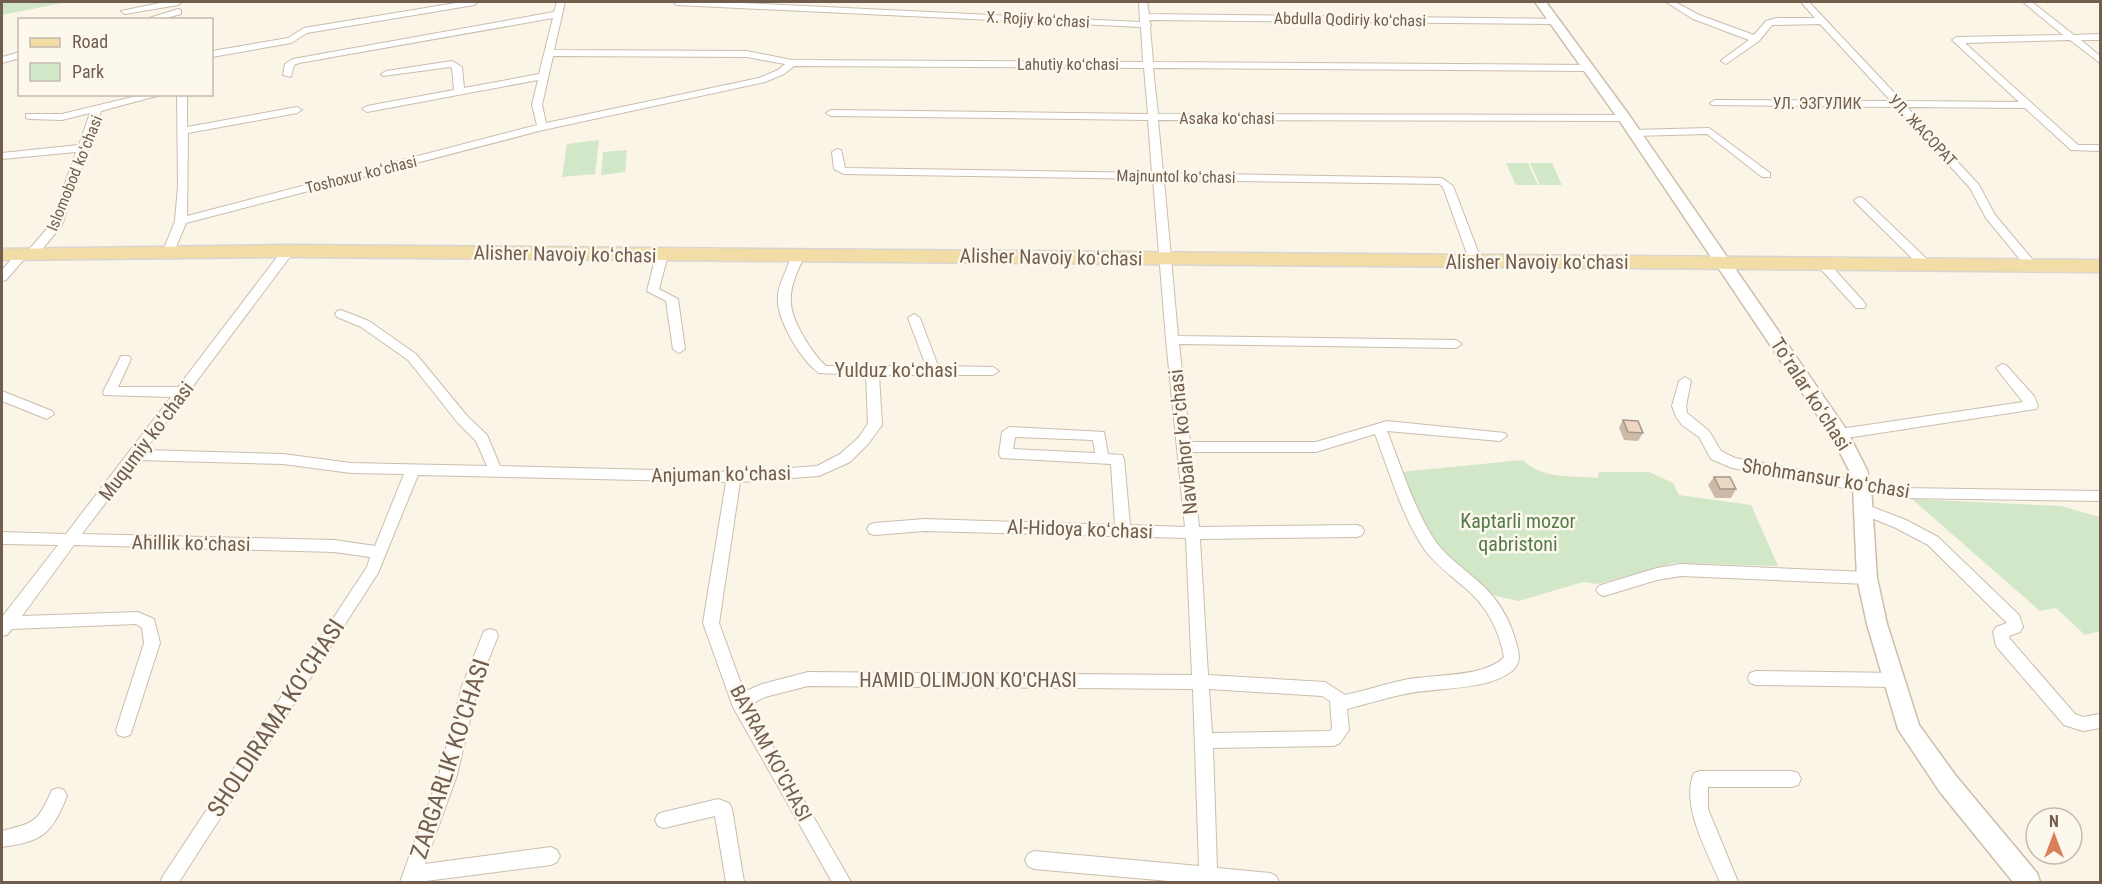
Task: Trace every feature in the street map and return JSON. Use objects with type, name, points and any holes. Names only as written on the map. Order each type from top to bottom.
[{"type":"main road","name":"Alisher Navoiy koʻchasi","points":[[2,255],[288,251],[2100,266]]},
{"type":"street","points":[[213,54],[291,40],[301,31],[474,2]]},
{"type":"street","points":[[542,127],[537,105],[561,2]]},
{"type":"street","name":"X. Rojiy koʻchasi","points":[[677,2],[826,5],[1146,21]]},
{"type":"street","name":"Navbahor koʻchasi","points":[[1143,2],[1172,340],[1193,533],[1202,682],[1208,880]]},
{"type":"street","name":"Toʻralar koʻchasi","points":[[1540,2],[1624,118],[1840,434],[1858,470],[1862,487],[1867,578],[1876,624],[1896,680],[1909,729],[1921,748],[2028,882]]},
{"type":"street","points":[[1670,2],[1696,17],[1756,39]]},
{"type":"street","name":"УЛ. ЖАСОРАТ","points":[[1805,2],[1975,187],[1990,216],[2032,266]]},
{"type":"street","points":[[2027,2],[2100,60]]},
{"type":"street","points":[[125,11],[178,9]]},
{"type":"street","points":[[153,18],[178,9]]},
{"type":"street","points":[[288,75],[290,64],[296,61],[558,14]]},
{"type":"street","name":"Abdulla Qodiriy koʻchasi","points":[[1146,21],[1555,21]]},
{"type":"street","points":[[1726,61],[1756,39],[1769,23],[1823,21]]},
{"type":"street","points":[[2098,150],[2075,148],[1957,40],[2100,37]]},
{"type":"street","name":"Lahutiy koʻchasi","points":[[549,53],[755,54],[792,63],[1588,68]]},
{"type":"street","points":[[2,60],[18,56]]},
{"type":"street","name":"Toshoxur koʻchasi","points":[[181,221],[542,127],[762,80],[781,72],[792,63]]},
{"type":"street","points":[[386,74],[454,64],[459,92]]},
{"type":"street","points":[[368,109],[544,76]]},
{"type":"street","name":"Islomobod koʻchasi","points":[[2,277],[56,225],[96,110],[151,96]]},
{"type":"street","points":[[169,251],[181,221],[182,96]]},
{"type":"street","name":"УЛ. ЭЗГУЛИК","points":[[1715,102],[2028,105]]},
{"type":"street","points":[[30,116],[63,117],[96,110]]},
{"type":"street","points":[[183,131],[297,110]]},
{"type":"street","name":"Asaka koʻchasi","points":[[831,113],[1153,117],[1624,118]]},
{"type":"street","points":[[1634,134],[1710,131],[1766,175]]},
{"type":"street","points":[[2,156],[84,148]]},
{"type":"street","name":"Majnuntol koʻchasi","points":[[837,152],[839,169],[844,171],[1442,182],[1448,186],[1476,262]]},
{"type":"street","points":[[1859,200],[1926,265]]},
{"type":"street","name":"Muqumiy koʻchasi","points":[[3,625],[135,455],[288,251]]},
{"type":"street","points":[[662,255],[653,291],[672,299],[679,349]]},
{"type":"street","name":"Yulduz koʻchasi","points":[[799,255],[782,298],[786,320],[812,362],[823,370],[993,371]]},
{"type":"street","points":[[1823,264],[1860,305]]},
{"type":"street","points":[[341,314],[365,324],[412,357],[463,420],[482,438],[495,470]]},
{"type":"street","points":[[914,318],[933,369]]},
{"type":"street","points":[[1172,340],[1456,344]]},
{"type":"street","points":[[125,359],[109,392],[183,392]]},
{"type":"street","points":[[1840,434],[2031,406],[2029,399],[2002,368]]},
{"type":"street","name":"Anjuman koʻchasi","points":[[135,455],[282,459],[351,468],[413,470],[734,477],[819,471],[845,458],[863,441],[875,425],[872,372]]},
{"type":"street","name":"Shohmansur koʻchasi","points":[[1685,381],[1679,406],[1681,414],[1687,422],[1704,434],[1716,455],[1723,460],[1901,493],[2100,496]]},
{"type":"street","points":[[2,396],[47,414]]},
{"type":"street","points":[[1184,447],[1316,447],[1379,427],[1500,436]]},
{"type":"street","points":[[1204,741],[1335,738],[1341,730],[1339,703],[1375,696],[1412,685],[1467,678],[1508,666],[1512,659],[1494,609],[1473,585],[1442,560],[1422,533],[1379,427]]},
{"type":"street","points":[[1102,456],[1098,435],[1009,432],[1006,454],[1102,456],[1117,459],[1123,531]]},
{"type":"street","name":"SHOLDIRAMA KO‘CHASI","points":[[169,882],[381,553],[413,470]]},
{"type":"street","name":"BAYRAM KO'CHASI","points":[[734,477],[711,623],[739,702],[842,882]]},
{"type":"street","points":[[1862,508],[1921,533],[1943,550],[2014,620],[2015,627],[2001,632],[2002,641],[2065,715],[2080,724],[2100,721]]},
{"type":"street","name":"Al-Hidoya koʻchasi","points":[[874,529],[925,525],[1193,533],[1357,531]]},
{"type":"street","name":"Ahillik koʻchasi","points":[[2,538],[334,546],[381,553]]},
{"type":"street","points":[[1604,590],[1657,574],[1681,570],[1867,578]]},
{"type":"street","points":[[3,625],[138,618],[149,624],[152,643],[124,730]]},
{"type":"street","name":"ZARGARLIK KO'CHASI","points":[[411,878],[448,775],[470,686],[490,636]]},
{"type":"street","points":[[1756,678],[1896,680]]},
{"type":"street","name":"HAMID OLIMJON KO'CHASI","points":[[739,702],[762,691],[808,679],[1202,682],[1325,689],[1336,694],[1339,703]]},
{"type":"street","points":[[1729,882],[1699,809],[1700,779],[1792,779]]},
{"type":"street","points":[[2,839],[44,826],[50,820],[58,796]]},
{"type":"street","points":[[664,820],[717,807],[723,808],[735,882]]},
{"type":"street","points":[[411,878],[551,856]]},
{"type":"street","points":[[1034,860],[1208,880],[1270,882]]},
{"type":"green space","points":[[2,2],[67,2],[2,15]]},
{"type":"green space","points":[[599,140],[595,174],[562,177],[567,144]]},
{"type":"green space","points":[[627,150],[625,172],[601,175],[603,152]]},
{"type":"green space","points":[[1506,163],[1528,163],[1538,185],[1516,185]]},
{"type":"green space","points":[[1530,163],[1552,163],[1562,185],[1540,185]]},
{"type":"green space","name":"Kaptarli mozor qabristoni","points":[[1523,460],[1539,471],[1568,476],[1598,478],[1599,472],[1649,472],[1673,483],[1679,495],[1751,505],[1778,566],[1674,563],[1598,584],[1583,582],[1519,601],[1496,596],[1480,588],[1435,546],[1400,472]]},
{"type":"green space","points":[[1912,499],[2061,506],[2100,517],[2100,631],[2085,635],[2056,608],[2040,611]]},
{"type":"building","points":[[1623,420],[1638,421],[1643,433],[1628,432]]},
{"type":"building","points":[[1714,477],[1730,477],[1736,489],[1720,489]]}]
